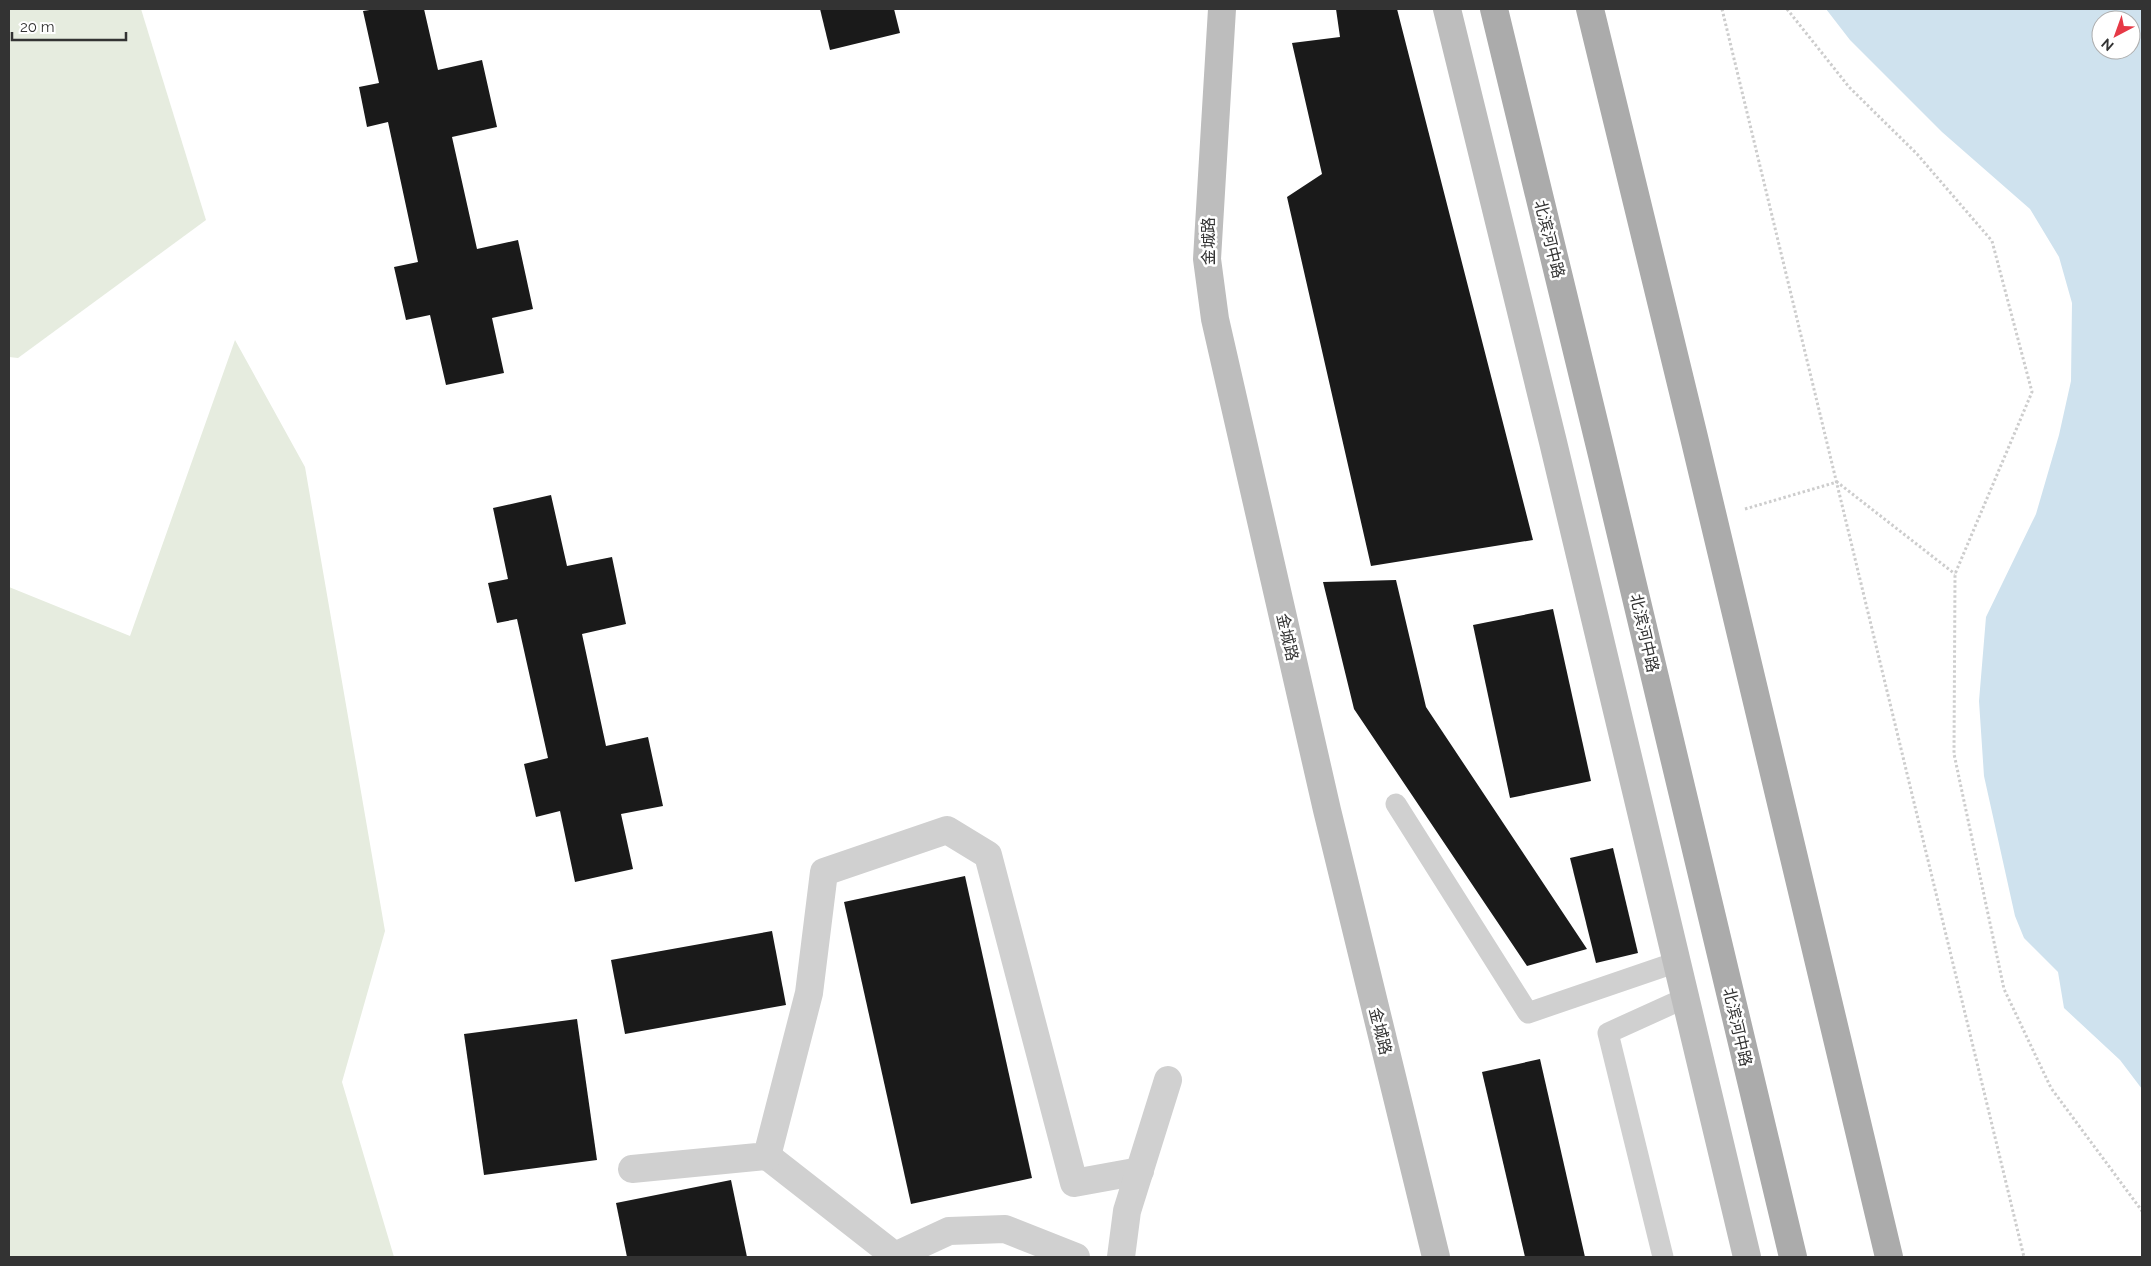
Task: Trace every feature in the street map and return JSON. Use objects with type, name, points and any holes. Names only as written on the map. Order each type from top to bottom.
[{"type":"main road","name":"北滨河中路","points":[[1494,9],[1605,464],[1793,1257]]},
{"type":"main road","points":[[1590,9],[1714,518],[1889,1257]]},
{"type":"street","name":"金城路","points":[[1222,9],[1207,259],[1215,319],[1328,810],[1436,1257]]},
{"type":"street","points":[[1447,9],[1551,432],[1747,1257]]},
{"type":"street","points":[[767,1156],[809,993],[824,872],[948,830],[988,855],[1074,1184],[1140,1171]]},
{"type":"street","points":[[1121,1257],[1127,1211],[1168,1080]]},
{"type":"street","points":[[632,1169],[767,1156],[895,1256],[949,1231],[1005,1229],[1076,1257]]},
{"type":"lane","points":[[1396,804],[1528,1014],[1676,962]]},
{"type":"lane","points":[[1663,1257],[1608,1033],[1685,998]]},
{"type":"path","points":[[1722,9],[2024,1257]]},
{"type":"path","points":[[1787,9],[1849,87],[1917,154],[1992,240],[2032,392],[1955,574],[1954,754],[2004,989],[2051,1088],[2142,1211]]},
{"type":"path","points":[[1714,518],[1837,482]]},
{"type":"path","points":[[1837,482],[1955,574]]},
{"type":"shaded area","points":[[9,9],[141,9],[206,220],[18,358],[9,357]]},
{"type":"shaded area","points":[[235,340],[305,467],[385,931],[342,1082],[394,1257],[9,1257],[9,587],[130,636]]},
{"type":"water","points":[[1826,9],[2142,9],[2142,1089],[2120,1060],[2064,1008],[2058,972],[2024,938],[2015,916],[1984,776],[1979,701],[1986,617],[2036,514],[2059,435],[2071,381],[2072,303],[2059,257],[2030,209],[1942,132],[1850,40]]},
{"type":"building","points":[[376,9],[424,9],[438,70],[482,60],[497,127],[452,137],[477,249],[518,240],[533,309],[492,318],[504,373],[446,385],[430,315],[406,320],[394,267],[418,262],[388,122],[367,127],[359,87],[379,83],[363,11]]},
{"type":"building","points":[[820,9],[894,9],[900,33],[830,50]]},
{"type":"building","points":[[1336,9],[1397,9],[1533,540],[1371,566],[1287,197],[1322,174],[1292,43],[1340,37]]},
{"type":"building","points":[[551,495],[567,566],[612,557],[626,624],[582,634],[606,746],[648,737],[663,806],[621,814],[633,869],[575,882],[560,811],[536,817],[524,764],[548,758],[517,619],[497,623],[488,583],[508,579],[493,508]]},
{"type":"building","points":[[1396,580],[1426,707],[1587,949],[1527,966],[1354,709],[1323,582]]},
{"type":"building","points":[[1553,609],[1591,781],[1510,798],[1473,625]]},
{"type":"building","points":[[1613,848],[1638,953],[1596,963],[1570,858]]},
{"type":"building","points":[[965,876],[1032,1178],[911,1204],[844,902]]},
{"type":"building","points":[[772,931],[786,1005],[625,1034],[611,960]]},
{"type":"building","points":[[577,1019],[597,1160],[484,1175],[464,1034]]},
{"type":"building","points":[[1540,1059],[1585,1257],[1525,1257],[1482,1072]]},
{"type":"building","points":[[731,1180],[747,1257],[627,1257],[616,1203]]}]
